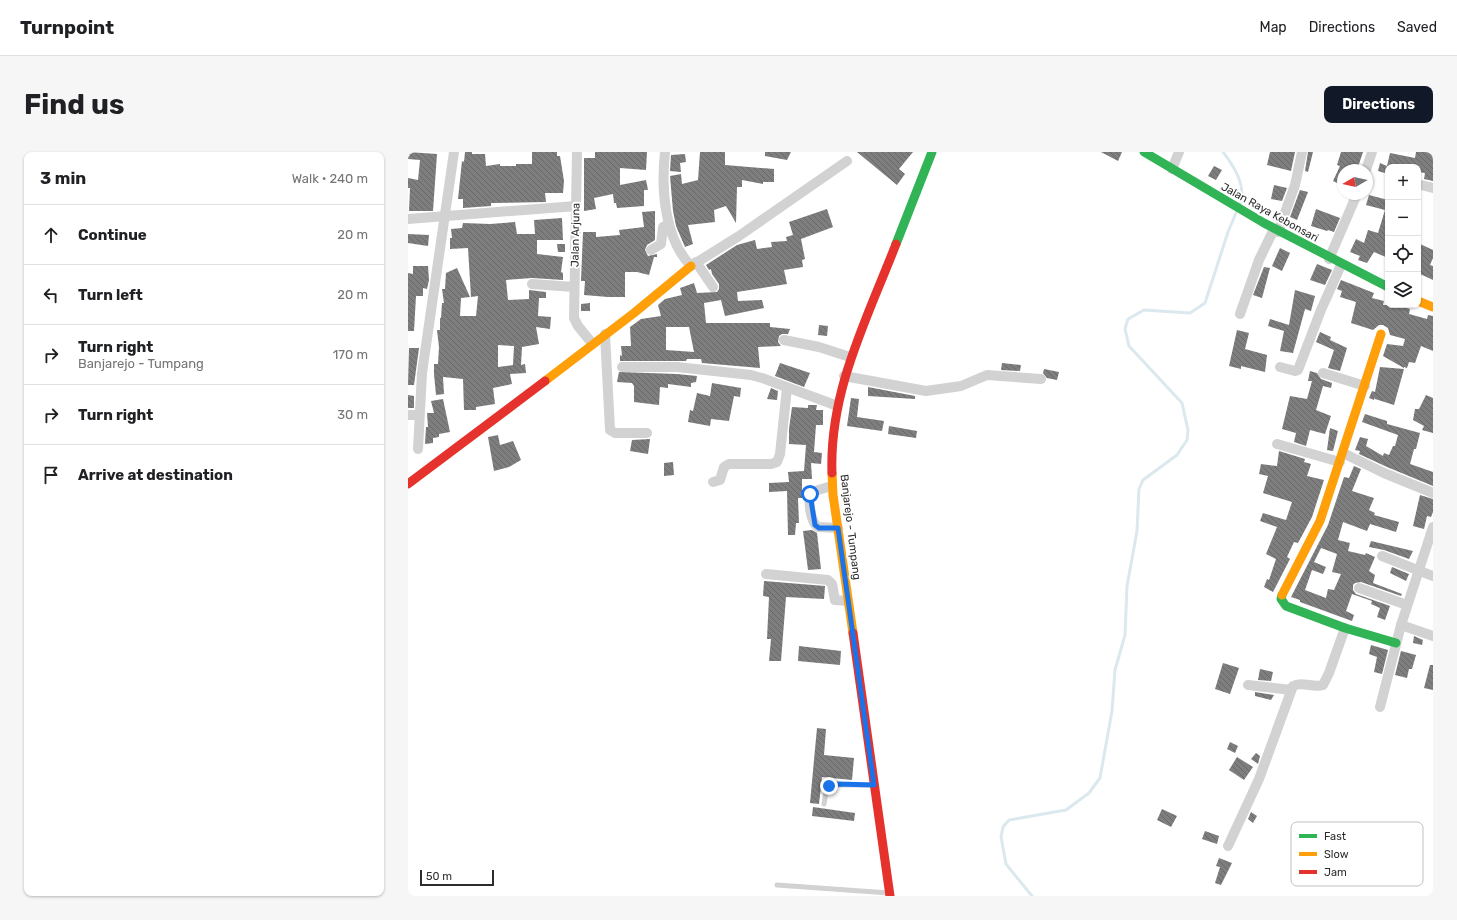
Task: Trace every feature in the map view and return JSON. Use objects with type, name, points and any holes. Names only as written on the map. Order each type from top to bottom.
[{"type":"main road","name":"Banjarejo - Tumpang","points":[[890,895],[832,486],[831,454],[835,405],[850,357],[874,301],[932,152]]},
{"type":"main road","name":"Jalan Raya Kebonsari","points":[[1144,152],[1226,203],[1329,259],[1385,286]]},
{"type":"main road","points":[[408,484],[605,334],[691,263]]},
{"type":"main road","points":[[1421,302],[1433,307]]},
{"type":"main road","points":[[1382,334],[1320,521],[1285,587],[1282,598],[1286,606],[1345,628],[1396,643]]},
{"type":"street","points":[[418,449],[422,373],[454,152]]},
{"type":"street","name":"Jalan Arjuna","points":[[577,152],[574,318],[592,343]]},
{"type":"street","points":[[665,152],[664,196],[669,224],[680,252],[713,287]]},
{"type":"street","points":[[1172,169],[1179,152]]},
{"type":"street","points":[[1240,314],[1259,260],[1276,230],[1294,185],[1302,152]]},
{"type":"street","points":[[1368,164],[1372,152]]},
{"type":"street","points":[[691,263],[739,236],[847,161]]},
{"type":"street","points":[[1421,184],[1433,188]]},
{"type":"street","points":[[1329,259],[1354,200]]},
{"type":"street","points":[[408,219],[576,206]]},
{"type":"street","points":[[651,250],[661,244],[663,227],[669,224]]},
{"type":"street","points":[[1280,367],[1295,371],[1298,370],[1321,310],[1341,265]]},
{"type":"street","points":[[532,284],[574,287]]},
{"type":"street","points":[[605,334],[610,430],[615,433],[647,432]]},
{"type":"street","points":[[784,340],[819,347],[850,357]]},
{"type":"street","points":[[622,367],[677,367],[741,374],[762,378],[835,405]]},
{"type":"street","points":[[1323,373],[1365,386]]},
{"type":"street","points":[[844,376],[926,391],[961,386],[987,376],[1040,379]]},
{"type":"street","points":[[713,482],[720,479],[724,467],[729,464],[772,464],[777,462],[780,454],[787,388]]},
{"type":"street","points":[[408,415],[419,415]]},
{"type":"street","points":[[1277,444],[1341,458],[1384,473],[1433,493]]},
{"type":"street","points":[[832,486],[811,492],[812,515],[814,523],[818,527],[838,528]]},
{"type":"street","points":[[1380,707],[1401,624],[1418,571],[1431,539],[1433,527]]},
{"type":"street","points":[[1382,556],[1433,576]]},
{"type":"street","points":[[766,574],[828,580],[832,584],[836,600],[848,601]]},
{"type":"street","points":[[1360,588],[1407,606]]},
{"type":"street","points":[[1401,624],[1433,636]]},
{"type":"street","points":[[1228,846],[1259,779],[1293,686],[1299,684],[1316,686],[1323,685],[1329,673],[1345,628]]},
{"type":"street","points":[[1248,685],[1291,690]]},
{"type":"lane","points":[[824,804],[826,792],[829,786],[833,784],[874,785]]},
{"type":"lane","points":[[776,885],[890,895]]},
{"type":"building","points":[[408,152],[437,154],[433,211],[409,211],[410,188],[408,188],[408,178],[418,180],[420,160],[408,159]]},
{"type":"building","points":[[465,152],[472,152],[472,154],[485,154],[486,166],[500,164],[500,166],[516,166],[516,164],[532,164],[532,152],[557,152],[557,156],[560,156],[564,181],[563,193],[545,193],[546,202],[491,203],[491,206],[463,208],[463,199],[458,199],[462,161],[464,162]]},
{"type":"building","points":[[595,152],[647,152],[646,170],[620,168],[620,185],[646,180],[648,190],[644,190],[644,206],[617,208],[616,203],[614,203],[613,194],[594,198],[596,209],[584,211],[584,158],[595,158]]},
{"type":"building","points":[[700,152],[725,152],[725,165],[774,169],[774,182],[763,182],[763,184],[742,180],[742,187],[737,187],[736,223],[726,206],[714,210],[715,222],[688,225],[693,244],[685,247],[676,226],[670,176],[681,174],[682,184],[698,180]]},
{"type":"building","points":[[765,152],[791,152],[787,160],[765,156]]},
{"type":"building","points":[[857,152],[913,152],[899,169],[905,174],[897,185]]},
{"type":"building","points":[[1101,152],[1122,152],[1118,161]]},
{"type":"building","points":[[1270,152],[1295,152],[1291,171],[1267,165]]},
{"type":"building","points":[[1308,152],[1313,152],[1308,172],[1305,171]]},
{"type":"building","points":[[1341,152],[1363,152],[1359,164],[1337,164]]},
{"type":"building","points":[[1416,152],[1433,152],[1433,181],[1424,179],[1425,173],[1421,172],[1421,164],[1387,164],[1390,153],[1415,158]]},
{"type":"building","points":[[685,154],[686,162],[680,163],[681,172],[670,171],[671,155]]},
{"type":"building","points":[[1380,163],[1385,165],[1385,173],[1378,171]]},
{"type":"building","points":[[1214,166],[1222,170],[1216,180],[1208,176]]},
{"type":"building","points":[[1337,172],[1337,183],[1333,181]]},
{"type":"building","points":[[1274,185],[1287,188],[1282,201],[1271,199]]},
{"type":"building","points":[[1300,190],[1308,192],[1297,220],[1290,217]]},
{"type":"building","points":[[1373,196],[1385,199],[1385,210],[1366,205],[1368,200],[1373,200]]},
{"type":"building","points":[[827,209],[833,227],[801,239],[805,259],[802,260],[803,267],[784,270],[787,284],[737,292],[738,301],[762,300],[764,308],[725,316],[721,300],[704,303],[706,323],[770,323],[770,327],[790,329],[788,334],[782,334],[779,336],[778,342],[781,346],[758,347],[760,368],[702,363],[701,359],[687,359],[686,361],[620,361],[620,355],[622,356],[621,346],[631,346],[630,327],[641,319],[661,316],[658,305],[665,299],[682,295],[680,288],[694,283],[697,293],[717,292],[719,289],[719,284],[712,274],[711,269],[709,270],[706,265],[737,245],[755,240],[757,249],[772,247],[771,242],[787,241],[786,237],[793,235],[789,222]],"holes":[[[666,327],[689,327],[694,352],[666,350]]]},
{"type":"building","points":[[1316,209],[1340,218],[1334,232],[1311,226]]},
{"type":"building","points":[[1385,210],[1385,257],[1374,252],[1367,263],[1358,260],[1360,256],[1350,252],[1356,239],[1364,243],[1368,230],[1378,233]]},
{"type":"building","points":[[655,211],[655,240],[647,245],[645,250],[648,256],[657,254],[657,257],[654,257],[649,275],[637,272],[625,272],[625,297],[584,295],[585,281],[581,281],[583,232],[596,232],[596,237],[620,235],[619,230],[644,227],[642,212]]},
{"type":"building","points":[[562,218],[563,240],[537,240],[537,254],[563,257],[561,272],[563,273],[563,280],[532,278],[506,280],[508,300],[529,299],[529,290],[546,292],[546,298],[539,298],[538,316],[551,317],[550,329],[536,327],[539,344],[522,347],[521,365],[525,364],[526,373],[510,374],[512,384],[493,388],[495,404],[476,407],[476,410],[464,410],[463,379],[443,377],[444,394],[436,395],[434,374],[434,364],[438,364],[439,347],[437,330],[440,330],[442,303],[444,303],[442,289],[445,289],[446,273],[457,268],[470,297],[461,298],[460,316],[476,316],[478,296],[471,297],[468,248],[450,249],[450,238],[452,238],[451,229],[462,228],[463,223],[490,224],[515,222],[517,234],[535,234],[534,220]],"holes":[[[498,345],[514,346],[513,365],[498,367]]]},
{"type":"building","points":[[408,234],[429,235],[428,246],[408,243]]},
{"type":"building","points":[[557,244],[565,244],[565,252],[558,252]]},
{"type":"building","points":[[1421,244],[1433,250],[1433,258],[1430,265],[1433,266],[1433,280],[1421,274]]},
{"type":"building","points":[[1280,248],[1290,253],[1282,271],[1272,266]]},
{"type":"building","points":[[1317,264],[1332,270],[1325,285],[1310,280]]},
{"type":"building","points":[[413,266],[428,266],[429,280],[427,289],[423,288],[423,296],[416,296],[414,331],[408,331],[408,273],[413,274]]},
{"type":"building","points":[[1264,267],[1270,268],[1262,298],[1253,295]]},
{"type":"building","points":[[1341,280],[1374,293],[1372,298],[1384,301],[1383,305],[1385,305],[1385,308],[1407,308],[1410,309],[1409,314],[1427,319],[1428,315],[1433,316],[1433,351],[1421,346],[1415,363],[1409,362],[1407,368],[1404,368],[1383,356],[1387,344],[1403,346],[1405,339],[1390,335],[1388,328],[1383,325],[1379,325],[1373,330],[1351,323],[1356,302],[1340,297],[1342,291],[1337,289]]},
{"type":"building","points":[[1295,290],[1315,296],[1311,311],[1305,309],[1293,353],[1280,351],[1284,331],[1268,326],[1270,319],[1289,325]]},
{"type":"building","points":[[590,303],[590,311],[581,311],[581,304]]},
{"type":"building","points":[[819,325],[828,326],[827,336],[818,335]]},
{"type":"building","points":[[1237,330],[1249,333],[1245,349],[1267,355],[1265,372],[1241,366],[1241,369],[1229,366]]},
{"type":"building","points":[[1320,332],[1331,337],[1330,340],[1347,348],[1340,371],[1328,368],[1334,350],[1316,342]]},
{"type":"building","points":[[409,348],[419,348],[414,385],[408,385]]},
{"type":"building","points":[[780,363],[810,373],[804,387],[775,376]]},
{"type":"building","points":[[1002,363],[1021,365],[1020,371],[1001,370]]},
{"type":"building","points":[[1380,367],[1404,369],[1394,405],[1375,399],[1375,397],[1374,400],[1369,398],[1372,391],[1375,392]]},
{"type":"building","points":[[1044,369],[1059,372],[1057,380],[1047,378],[1043,373]]},
{"type":"building","points":[[1310,371],[1317,373],[1321,379],[1332,383],[1331,388],[1323,386],[1316,410],[1331,416],[1325,434],[1310,430],[1306,446],[1294,442],[1296,433],[1282,429],[1290,396],[1307,399],[1312,381],[1308,381]]},
{"type":"building","points":[[619,372],[697,376],[696,382],[691,383],[691,387],[668,384],[668,388],[660,387],[659,405],[634,402],[634,386],[632,383],[617,382]]},
{"type":"building","points":[[712,383],[741,388],[740,397],[734,396],[729,421],[711,419],[710,426],[688,422],[690,410],[693,411],[697,393],[710,396]]},
{"type":"building","points":[[868,387],[915,396],[915,399],[868,396]]},
{"type":"building","points":[[771,388],[778,391],[777,400],[767,399]]},
{"type":"building","points":[[408,395],[414,396],[414,408],[408,408]]},
{"type":"building","points":[[1426,395],[1433,398],[1433,433],[1422,430],[1424,426],[1413,420],[1415,409],[1419,409]]},
{"type":"building","points":[[851,398],[859,399],[857,417],[884,421],[882,431],[847,426]]},
{"type":"building","points":[[443,399],[450,432],[439,434],[439,437],[433,438],[433,443],[425,444],[426,427],[428,427],[427,413],[434,413],[431,401]]},
{"type":"building","points":[[808,405],[817,405],[816,410],[823,410],[823,425],[816,425],[814,452],[822,453],[821,464],[811,463],[812,479],[802,479],[802,498],[798,498],[799,523],[796,523],[795,535],[788,535],[787,491],[769,492],[769,483],[789,482],[788,472],[804,471],[806,445],[789,444],[789,429],[792,407],[808,408]]},
{"type":"building","points":[[1365,414],[1387,421],[1387,424],[1420,433],[1410,464],[1433,472],[1433,486],[1387,467],[1359,454],[1360,451],[1355,450],[1360,437],[1368,439],[1366,446],[1383,456],[1384,453],[1389,455],[1393,446],[1395,446],[1398,435],[1362,422]]},
{"type":"building","points":[[889,426],[917,431],[916,438],[888,434]]},
{"type":"building","points":[[1330,428],[1338,431],[1333,451],[1327,450]]},
{"type":"building","points":[[498,435],[500,445],[513,441],[521,460],[509,467],[494,471],[488,437]]},
{"type":"building","points":[[650,439],[648,454],[630,451],[632,440]]},
{"type":"building","points":[[1279,451],[1305,459],[1304,462],[1311,464],[1307,476],[1324,480],[1312,517],[1298,543],[1294,542],[1287,557],[1290,559],[1273,592],[1264,587],[1267,579],[1269,580],[1276,559],[1266,554],[1277,527],[1260,521],[1263,513],[1286,520],[1292,502],[1263,493],[1268,476],[1259,474],[1261,464],[1277,466]]},
{"type":"building","points":[[673,462],[674,475],[664,476],[664,463]]},
{"type":"building","points":[[1354,466],[1361,469],[1352,491],[1374,498],[1369,510],[1375,513],[1374,515],[1399,522],[1396,532],[1370,524],[1367,531],[1343,522],[1338,540],[1350,543],[1348,551],[1365,555],[1366,553],[1375,557],[1369,571],[1375,575],[1373,583],[1402,594],[1401,596],[1361,582],[1353,585],[1353,590],[1356,594],[1390,606],[1385,620],[1377,617],[1380,608],[1371,604],[1372,601],[1352,594],[1346,611],[1354,615],[1352,621],[1300,602],[1300,600],[1291,597],[1328,525],[1344,477],[1349,478]],"holes":[[[1321,548],[1337,554],[1332,572],[1341,574],[1334,590],[1328,589],[1326,598],[1305,590],[1312,570],[1323,574],[1326,567],[1314,562]]]},
{"type":"building","points":[[1420,495],[1433,499],[1433,512],[1431,517],[1427,516],[1424,529],[1413,526]]},
{"type":"building","points":[[812,530],[817,533],[821,569],[808,570],[803,531]]},
{"type":"building","points":[[1371,541],[1413,551],[1409,559],[1384,550],[1369,547]]},
{"type":"building","points":[[1392,567],[1409,574],[1406,581],[1390,573]]},
{"type":"building","points":[[764,581],[825,586],[824,599],[786,597],[781,661],[769,661],[771,639],[767,639],[769,597],[763,596]]},
{"type":"building","points":[[1414,636],[1423,640],[1422,645],[1413,643]]},
{"type":"building","points":[[1371,645],[1388,650],[1382,674],[1374,672],[1377,657],[1369,654]]},
{"type":"building","points":[[799,646],[841,651],[840,665],[798,661]]},
{"type":"building","points":[[1401,651],[1416,655],[1412,669],[1409,669],[1407,678],[1395,675]]},
{"type":"building","points":[[1223,663],[1239,668],[1230,694],[1215,689]]},
{"type":"building","points":[[1430,665],[1433,665],[1433,690],[1424,688]]},
{"type":"building","points":[[1260,669],[1273,672],[1271,681],[1258,680]]},
{"type":"building","points":[[1255,692],[1274,695],[1271,700],[1255,696]]},
{"type":"building","points":[[817,728],[826,729],[824,755],[854,758],[852,780],[822,777],[819,804],[810,803]]},
{"type":"building","points":[[1230,742],[1238,746],[1235,753],[1227,749]]},
{"type":"building","points":[[1256,753],[1260,756],[1258,764],[1251,759]]},
{"type":"building","points":[[1237,757],[1253,767],[1244,780],[1229,770]]},
{"type":"building","points":[[813,807],[855,813],[854,821],[812,816]]},
{"type":"building","points":[[1162,809],[1177,816],[1171,827],[1157,820]]},
{"type":"building","points":[[1251,812],[1257,816],[1253,823],[1248,819]]},
{"type":"building","points":[[1205,831],[1219,836],[1217,844],[1202,839]]},
{"type":"building","points":[[1219,858],[1232,863],[1221,885],[1215,883],[1220,867],[1216,866]]},
{"type":"waterway","points":[[1223,152],[1235,170],[1241,183],[1242,197],[1240,204]]},
{"type":"waterway","points":[[1032,896],[1006,864],[1001,837],[1003,827],[1009,820],[1066,810],[1089,793],[1100,778],[1112,711],[1115,670],[1125,635],[1127,586],[1137,531],[1139,489],[1143,480],[1177,455],[1187,440],[1188,430],[1182,403],[1129,346],[1125,329],[1128,319],[1144,310],[1190,313],[1205,303],[1228,232],[1236,213]]},
{"type":"traffic: fast","points":[[896,244],[932,152]]},
{"type":"traffic: fast","points":[[1144,152],[1264,223],[1385,285]]},
{"type":"traffic: fast","points":[[1282,595],[1281,599],[1286,606],[1345,628],[1396,643]]},
{"type":"traffic: slow","points":[[545,381],[634,313],[691,266]]},
{"type":"traffic: slow","points":[[1421,302],[1433,307]]},
{"type":"traffic: slow","points":[[1282,595],[1320,521],[1381,334]]},
{"type":"traffic: slow","points":[[832,473],[833,495],[853,633]]},
{"type":"traffic: jam","points":[[832,473],[833,443],[843,384],[862,328],[896,244]]},
{"type":"traffic: jam","points":[[408,484],[545,381]]},
{"type":"traffic: jam","points":[[853,633],[890,896]]},
{"type":"route","points":[[810,494],[812,515],[815,525],[819,528],[838,528],[874,785],[833,784],[829,786]]}]
